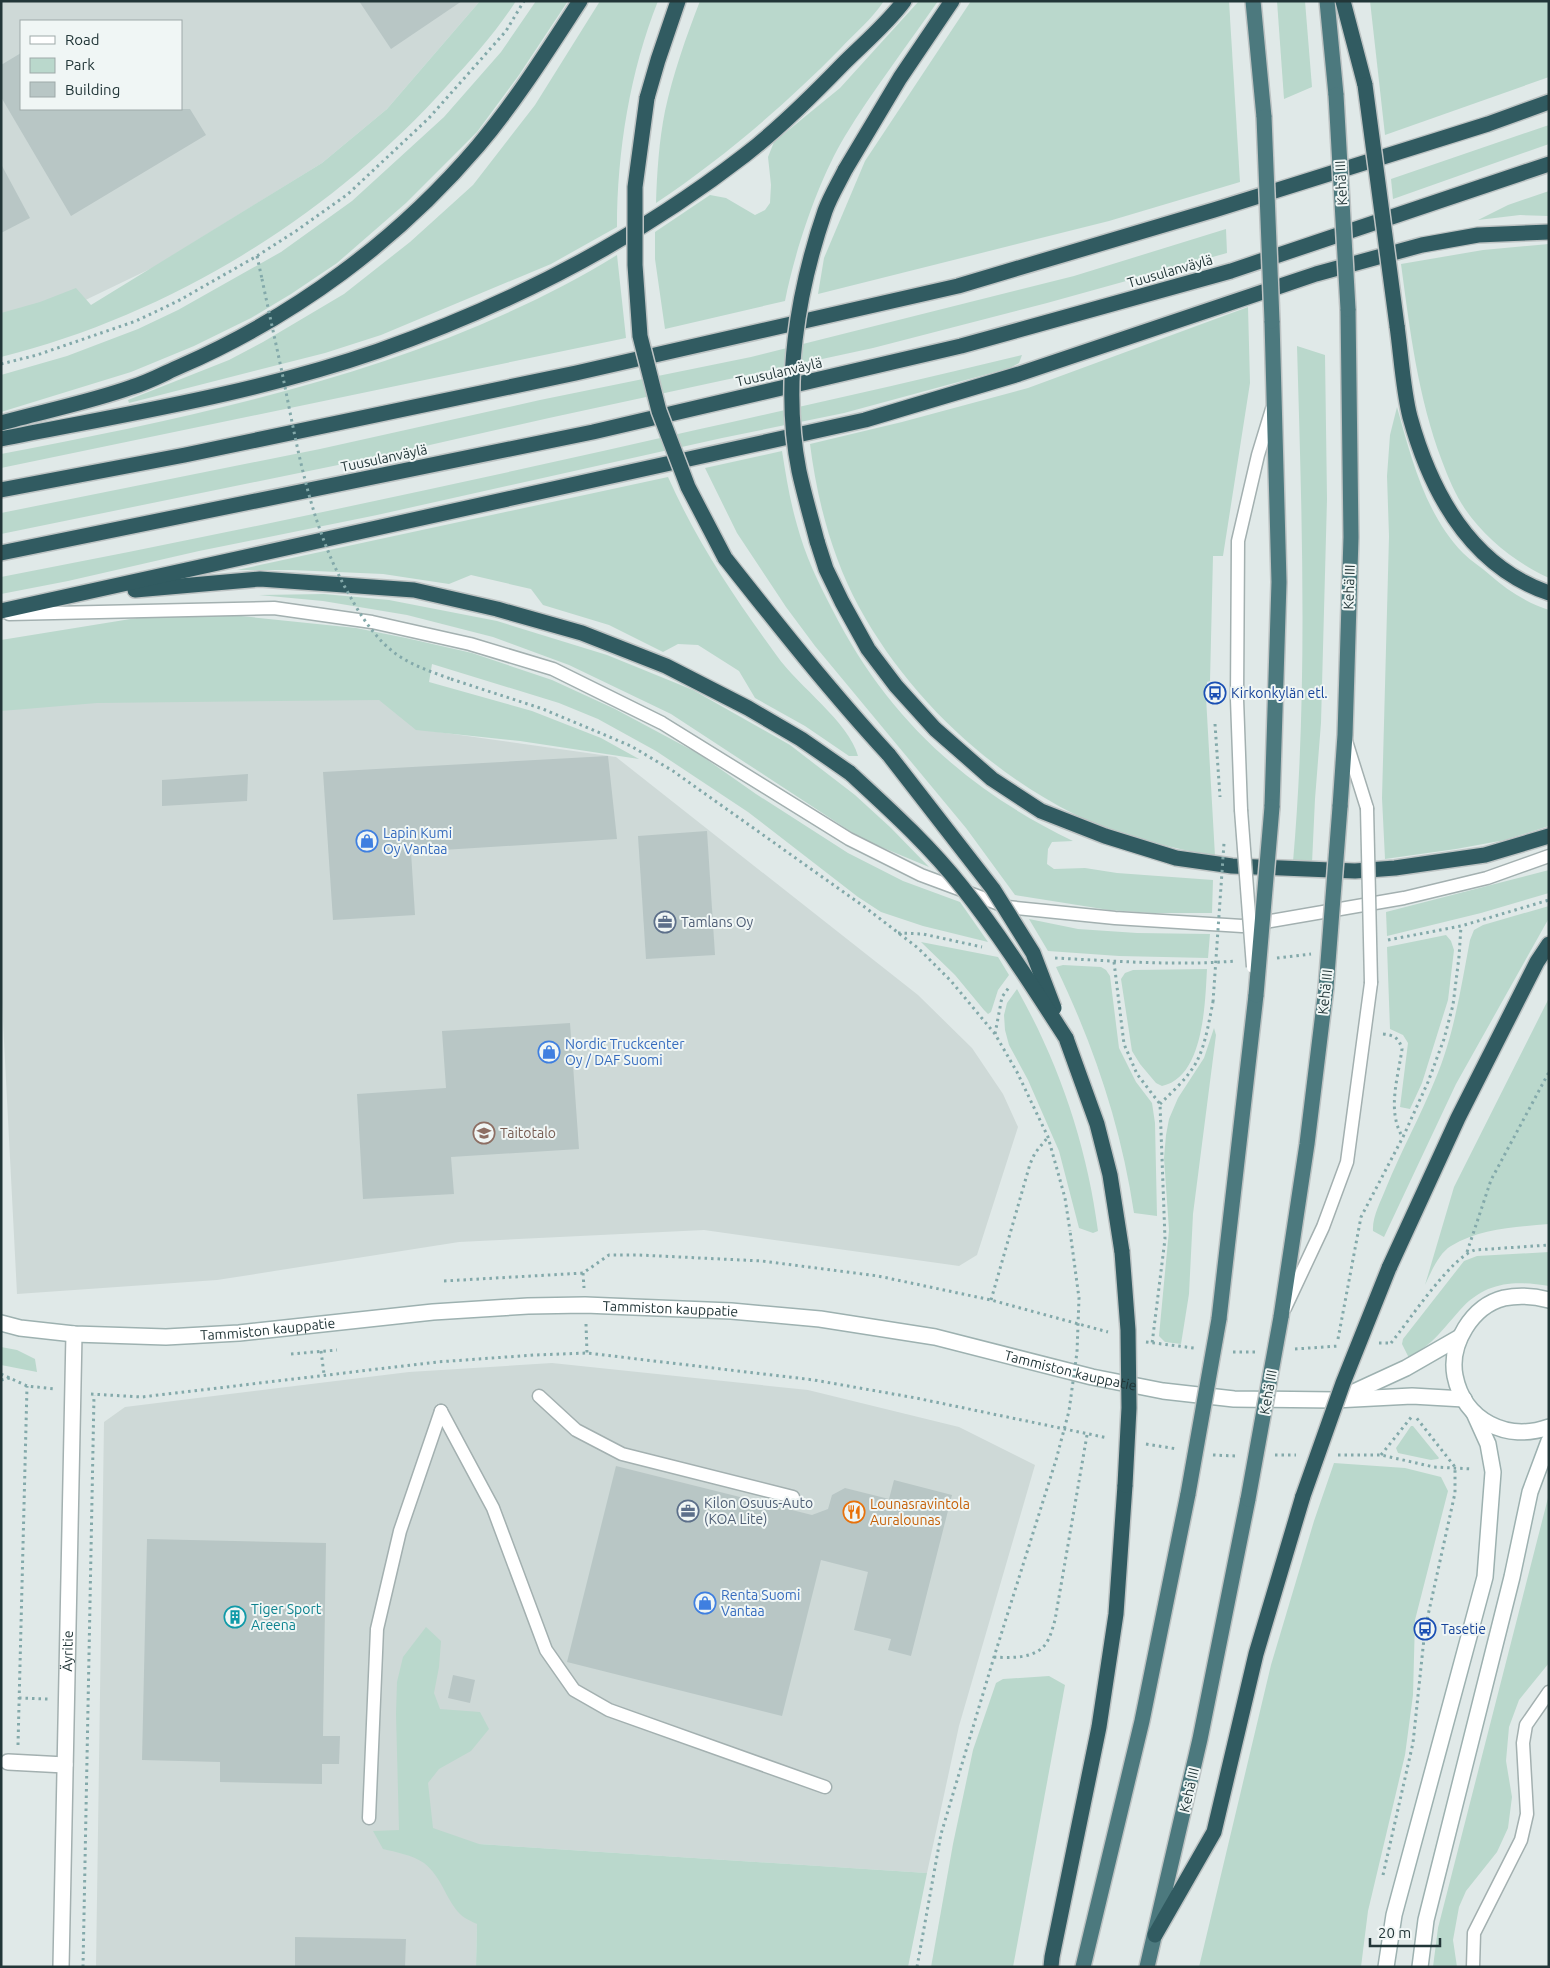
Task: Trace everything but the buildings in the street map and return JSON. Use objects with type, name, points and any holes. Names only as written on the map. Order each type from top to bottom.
[{"type":"highway","points":[[1,423],[133,387],[214,352],[288,311],[344,273],[426,202],[479,145],[525,84],[580,1]]},
{"type":"highway","points":[[678,1],[647,98],[635,187],[635,265],[640,336],[659,411],[685,479],[725,558],[788,638],[889,755],[948,828],[998,897],[1033,953],[1098,1124],[1110,1175],[1122,1252],[1128,1330],[1129,1408],[1116,1614],[1100,1727],[1052,1957],[1052,1967]]},
{"type":"highway","points":[[1,439],[184,402],[281,379],[377,351],[493,306],[624,237],[745,154],[811,97],[904,1]]},
{"type":"highway","points":[[952,1],[900,78],[845,170],[826,210],[813,250],[801,301],[793,356],[793,412],[799,470],[817,541],[826,569],[868,649],[896,686],[935,729],[992,779],[1041,811],[1105,836],[1176,858],[1232,866],[1355,871],[1395,868],[1485,855],[1549,836]]},
{"type":"highway","points":[[1083,1967],[1142,1721],[1188,1494],[1219,1320],[1256,995],[1272,807],[1279,582],[1264,117],[1252,1]]},
{"type":"highway","name":"Kehä III","points":[[1148,1967],[1200,1739],[1248,1500],[1281,1317],[1307,1144],[1326,988],[1345,736],[1351,537],[1348,309],[1336,94],[1327,1]]},
{"type":"highway","points":[[1343,1],[1365,85],[1410,415],[1427,468],[1447,508],[1472,543],[1500,568],[1530,586],[1549,592]]},
{"type":"highway","points":[[1,490],[185,455],[576,374],[958,286],[1214,210],[1488,124],[1549,102]]},
{"type":"highway","name":"Tuusulanväylä","points":[[1,553],[593,432],[961,346],[1231,271],[1549,164]]},
{"type":"highway","points":[[1,613],[865,420],[1019,374],[1316,274],[1374,258],[1422,245],[1478,235],[1549,232]]},
{"type":"highway","points":[[76,595],[260,579],[414,590],[497,609],[582,633],[666,666],[771,721],[801,739],[850,773],[906,824],[962,887],[1017,962],[1066,1038]]},
{"type":"highway","points":[[1156,1935],[1214,1832],[1256,1654],[1303,1496],[1343,1383],[1389,1268],[1458,1118],[1537,962],[1549,944]]},
{"type":"main road","points":[[1386,1967],[1394,1915],[1486,1577],[1493,1472],[1488,1444],[1474,1413],[1464,1398],[1456,1376],[1455,1357],[1460,1338],[1469,1322],[1484,1308],[1503,1299],[1530,1296],[1549,1300]]},
{"type":"main road","name":"Tammiston kauppatie","points":[[1,1323],[20,1328],[74,1334],[166,1336],[239,1333],[433,1312],[528,1306],[731,1310],[820,1319],[935,1337],[1092,1377],[1163,1391],[1234,1399],[1335,1400],[1412,1396],[1464,1398]]},
{"type":"main road","name":"Äyritie","points":[[61,1967],[74,1334]]},
{"type":"main road","name":"Tammiston kauppatie","points":[[1335,1400],[1406,1368],[1460,1338]]},
{"type":"main road","points":[[1474,1413],[1496,1428],[1516,1433],[1534,1432],[1549,1427]]},
{"type":"main road","points":[[1420,1967],[1426,1920],[1512,1577],[1530,1492],[1549,1441]]},
{"type":"main road","points":[[13,1762],[65,1765]]},
{"type":"lane","points":[[1256,995],[1241,810],[1237,699],[1238,541],[1258,454],[1274,402]]},
{"type":"lane","points":[[1,613],[274,608],[372,622],[470,644],[561,673],[662,723],[849,840],[921,875],[1007,907],[1115,918],[1242,926],[1404,898],[1487,878],[1549,856]]},
{"type":"lane","points":[[1281,1317],[1324,1227],[1347,1162],[1371,983],[1367,808],[1345,736]]},
{"type":"lane","points":[[539,1396],[576,1430],[622,1454],[793,1497]]},
{"type":"lane","points":[[369,1818],[377,1628],[400,1531],[441,1411],[492,1508],[546,1650],[574,1690],[609,1710],[825,1787]]},
{"type":"lane","points":[[1473,1967],[1474,1933],[1521,1840],[1527,1814],[1523,1743],[1526,1725],[1549,1692]]},
{"type":"path","points":[[1,364],[37,355],[136,321],[178,301],[257,256],[348,194],[429,118],[506,31],[524,1]]},
{"type":"path","points":[[257,256],[302,474],[315,519],[329,555],[360,613],[377,636],[395,653],[421,668],[543,709],[631,746],[681,777],[866,908],[918,948],[951,981],[995,1034],[1017,1072],[1048,1137],[1065,1198],[1079,1298],[1077,1352],[1069,1411],[1056,1460],[941,1834],[917,1967]]},
{"type":"path","points":[[1215,724],[1220,799]]},
{"type":"path","points":[[1160,1104],[1178,1086],[1198,1060],[1206,1034],[1213,1002],[1223,834]]},
{"type":"path","points":[[1385,940],[1461,926],[1549,900]]},
{"type":"path","points":[[1337,1347],[1361,1217],[1403,1137],[1428,1082],[1444,1039],[1460,958],[1461,926]]},
{"type":"path","points":[[897,933],[923,934],[989,949]]},
{"type":"path","points":[[1273,958],[1319,952]]},
{"type":"path","points":[[1046,958],[1200,964],[1237,961]]},
{"type":"path","points":[[1114,962],[1124,1044],[1137,1074],[1160,1104],[1165,1239],[1152,1344]]},
{"type":"path","points":[[995,1034],[1002,997],[1013,980]]},
{"type":"path","points":[[1383,1034],[1393,1035],[1400,1041],[1402,1049],[1394,1110],[1396,1126],[1403,1137]]},
{"type":"path","points":[[1467,1252],[1491,1180],[1549,1072]]},
{"type":"path","points":[[991,1300],[1030,1164],[1035,1153],[1048,1137]]},
{"type":"path","points":[[1375,1343],[1391,1343],[1452,1265],[1467,1252],[1549,1245]]},
{"type":"path","points":[[444,1282],[583,1273],[609,1255],[762,1261],[878,1276],[991,1300],[1114,1334]]},
{"type":"path","points":[[1142,1341],[1152,1344],[1201,1349]]},
{"type":"path","points":[[1288,1350],[1344,1345]]},
{"type":"path","points":[[291,1354],[337,1350]]},
{"type":"path","points":[[321,1351],[324,1374]]},
{"type":"path","points":[[1230,1352],[1259,1352]]},
{"type":"path","points":[[1,1374],[27,1386],[94,1395],[142,1396],[324,1374],[524,1355],[587,1353],[814,1380],[916,1398],[1115,1439]]},
{"type":"path","points":[[1,1380],[10,1378]]},
{"type":"path","points":[[13,1762],[27,1386]]},
{"type":"path","points":[[82,1967],[94,1395]]},
{"type":"path","points":[[1381,1455],[1414,1414]]},
{"type":"path","points":[[994,1657],[1016,1658],[1032,1654],[1047,1643],[1056,1620],[1087,1434]]},
{"type":"path","points":[[1143,1444],[1181,1450]]},
{"type":"path","points":[[1210,1454],[1238,1456]]},
{"type":"path","points":[[1266,1456],[1305,1455]]},
{"type":"path","points":[[1333,1455],[1381,1455],[1434,1467],[1456,1467],[1493,1472]]},
{"type":"path","points":[[1381,1882],[1413,1744],[1425,1629],[1455,1493],[1456,1467]]},
{"type":"shaded area","points":[[1,1],[480,1],[387,109],[322,163],[154,267],[44,320],[1,330]]},
{"type":"shaded area","points":[[1,673],[392,678],[417,729],[616,757],[918,995],[972,1048],[1003,1094],[1018,1127],[977,1255],[959,1266],[704,1230],[459,1242],[217,1280],[17,1294],[1,983]]},
{"type":"shaded area","points":[[552,1363],[808,1390],[959,1427],[1035,1465],[959,1726],[927,1873],[479,1844],[476,1967],[96,1967],[104,1422],[125,1407],[409,1372]]},
{"type":"green space","points":[[480,1],[516,1],[475,55],[401,133],[352,177],[300,218],[244,254],[186,287],[126,315],[64,338],[1,357],[1,313],[40,302],[76,288],[91,305],[322,163],[387,109]]},
{"type":"green space","points":[[536,1],[568,1],[519,75],[477,132],[406,203],[337,263],[251,318],[194,346],[131,372],[1,412],[1,375],[67,356],[138,329],[178,310],[281,252],[352,201],[444,117],[501,52]]},
{"type":"green space","points":[[600,1],[658,1],[640,55],[627,112],[619,170],[617,227],[551,264],[381,335],[325,353],[129,403],[128,400],[229,360],[263,342],[344,294],[410,242],[473,185],[535,105]]},
{"type":"green space","points":[[700,1],[884,1],[863,26],[775,111],[729,150],[656,203],[661,134],[665,111],[680,56]]},
{"type":"green space","points":[[919,1],[938,1],[867,102],[835,154],[801,238],[785,301],[665,329],[655,259],[655,232],[710,195],[726,198],[755,215],[765,210],[770,203],[771,185],[768,157],[774,142],[840,88]]},
{"type":"green space","points":[[971,1],[1229,1],[1240,182],[1109,221],[818,294],[824,258],[865,161]]},
{"type":"green space","points":[[1277,1],[1305,1],[1312,87],[1284,99]]},
{"type":"green space","points":[[1370,1],[1549,1],[1549,77],[1385,135]]},
{"type":"green space","points":[[1549,125],[1549,144],[1393,199],[1391,179]]},
{"type":"green space","points":[[1549,191],[1549,216],[1520,215],[1478,220],[1508,205]]},
{"type":"green space","points":[[1226,229],[1227,253],[1047,303],[873,348],[377,457],[1,534],[1,513],[320,449],[540,400],[751,357],[1074,276]]},
{"type":"green space","points":[[1549,244],[1549,578],[1513,557],[1492,540],[1465,509],[1452,485],[1434,437],[1421,388],[1401,264],[1483,250]]},
{"type":"green space","points":[[617,255],[626,338],[1,468],[1,454],[80,439],[239,403],[319,382],[397,357],[473,328],[547,294]]},
{"type":"green space","points":[[1248,307],[1250,383],[1223,556],[1213,556],[1210,681],[1207,682],[1206,697],[1215,856],[1161,845],[1126,835],[1074,814],[1041,796],[1010,775],[951,727],[900,670],[878,639],[849,588],[833,548],[821,507],[810,444],[902,422],[1028,388]]},
{"type":"green space","points":[[1297,346],[1325,355],[1327,499],[1321,723],[1312,863],[1293,862],[1298,798],[1302,669],[1302,540]]},
{"type":"green space","points":[[1022,355],[1019,363],[1010,368],[844,413],[722,438],[377,515],[1,594],[1,577],[439,487]]},
{"type":"green space","points":[[1397,407],[1421,484],[1429,503],[1450,538],[1466,556],[1503,586],[1525,600],[1549,610],[1549,826],[1505,840],[1385,859],[1382,798],[1389,536],[1387,476],[1390,435]]},
{"type":"green space","points":[[782,451],[795,516],[804,547],[817,578],[853,648],[877,683],[904,716],[932,746],[997,798],[1073,841],[1052,842],[1048,849],[1047,864],[1054,869],[1085,868],[1117,873],[1213,880],[1212,913],[1153,913],[1109,910],[1015,895],[966,828],[815,646],[786,607],[737,533],[705,468]]},
{"type":"green space","points":[[668,477],[704,548],[746,613],[786,668],[834,717],[853,743],[858,756],[849,756],[805,726],[755,698],[739,671],[698,645],[678,644],[663,652],[609,625],[543,605],[531,589],[471,575],[449,584],[383,574],[292,570],[237,570]]},
{"type":"green space","points":[[324,594],[389,600],[497,621],[607,655],[693,690],[790,745],[855,795],[929,867],[862,839],[671,714],[569,665],[493,637],[407,615],[323,601],[259,595]]},
{"type":"green space","points":[[231,615],[356,628],[406,638],[472,653],[552,680],[615,709],[699,754],[756,794],[848,853],[903,881],[960,902],[988,942],[923,926],[881,912],[858,897],[748,812],[656,751],[598,719],[559,703],[432,664],[429,682],[532,711],[601,738],[639,759],[520,741],[416,730],[379,700],[97,703],[1,711],[1,640],[149,616]]},
{"type":"green space","points":[[1549,870],[1549,893],[1481,913],[1387,936],[1386,912]]},
{"type":"green space","points":[[1549,906],[1549,918],[1456,1084],[1384,1237],[1373,1231],[1375,1215],[1442,1063],[1452,1029],[1470,940],[1474,930],[1483,925]]},
{"type":"green space","points":[[1029,919],[1078,929],[1137,933],[1210,934],[1208,958],[1119,956],[1048,951]]},
{"type":"green space","points":[[1446,935],[1451,941],[1454,950],[1448,1000],[1422,1083],[1410,1109],[1400,1107],[1408,1043],[1403,1035],[1390,1029],[1387,947]]},
{"type":"green space","points":[[921,942],[998,957],[1009,975],[998,990],[991,1012],[988,1014],[984,1010],[955,975]]},
{"type":"green space","points":[[1063,965],[1101,967],[1110,976],[1119,1048],[1136,1082],[1152,1103],[1155,1123],[1157,1216],[1134,1213],[1114,1118],[1094,1057],[1056,967]]},
{"type":"green space","points":[[1207,969],[1203,1019],[1200,1037],[1194,1054],[1186,1069],[1176,1080],[1162,1086],[1156,1083],[1132,1051],[1121,979],[1125,973],[1133,970]]},
{"type":"green space","points":[[1017,989],[1046,1046],[1079,1137],[1087,1168],[1098,1231],[1093,1233],[1079,1228],[1059,1151],[1028,1080],[1009,1045],[1004,1015],[1007,1003]]},
{"type":"green space","points":[[1549,998],[1549,1224],[1498,1229],[1462,1240],[1443,1253],[1425,1285],[1454,1187]]},
{"type":"green space","points":[[1214,1028],[1216,1035],[1193,1214],[1189,1294],[1181,1344],[1165,1342],[1159,1336],[1169,1230],[1164,1158],[1166,1135],[1169,1119],[1178,1098],[1204,1058]]},
{"type":"green space","points":[[1549,1252],[1549,1286],[1523,1283],[1500,1285],[1479,1294],[1460,1310],[1431,1342],[1409,1358],[1402,1344],[1403,1339],[1464,1261],[1477,1256]]},
{"type":"green space","points":[[1,1347],[17,1350],[35,1359],[37,1372],[1,1365]]},
{"type":"green space","points":[[1411,1426],[1413,1426],[1438,1459],[1431,1460],[1398,1453],[1396,1448]]},
{"type":"green space","points":[[1334,1463],[1405,1468],[1441,1477],[1448,1491],[1415,1620],[1413,1695],[1405,1755],[1368,1911],[1361,1967],[1199,1967],[1271,1665],[1314,1521]]},
{"type":"green space","points":[[1549,1494],[1549,1663],[1519,1700],[1509,1727],[1506,1761],[1512,1797],[1508,1828],[1497,1852],[1466,1891],[1459,1907],[1453,1940],[1457,1967],[1433,1967],[1438,1928]]},
{"type":"green space","points":[[426,1627],[441,1641],[434,1693],[440,1709],[480,1712],[489,1729],[471,1751],[439,1769],[428,1783],[433,1828],[479,1844],[927,1873],[908,1967],[476,1967],[477,1924],[460,1914],[440,1882],[424,1863],[409,1856],[383,1849],[373,1831],[399,1830],[397,1682],[403,1657]]},
{"type":"green space","points":[[1049,1676],[1065,1685],[1013,1967],[931,1967],[953,1844],[973,1750],[996,1683],[1003,1679]]},
{"type":"place","name":"Kirkonkylän etl.","points":[[1215,693]]},
{"type":"place","name":"Lapin Kumi Oy Vantaa","points":[[367,841]]},
{"type":"place","name":"Tamlans Oy","points":[[665,922]]},
{"type":"place","name":"Nordic Truckcenter Oy / DAF Suomi","points":[[549,1052]]},
{"type":"place","name":"Taitotalo","points":[[484,1133]]},
{"type":"place","name":"Kilon Osuus-Auto (KOA Lite)","points":[[688,1511]]},
{"type":"place","name":"Lounasravintola Auralounas","points":[[854,1512]]},
{"type":"place","name":"Renta Suomi Vantaa","points":[[705,1603]]},
{"type":"place","name":"Tiger Sport Areena","points":[[235,1617]]},
{"type":"place","name":"Tasetie","points":[[1425,1629]]}]
